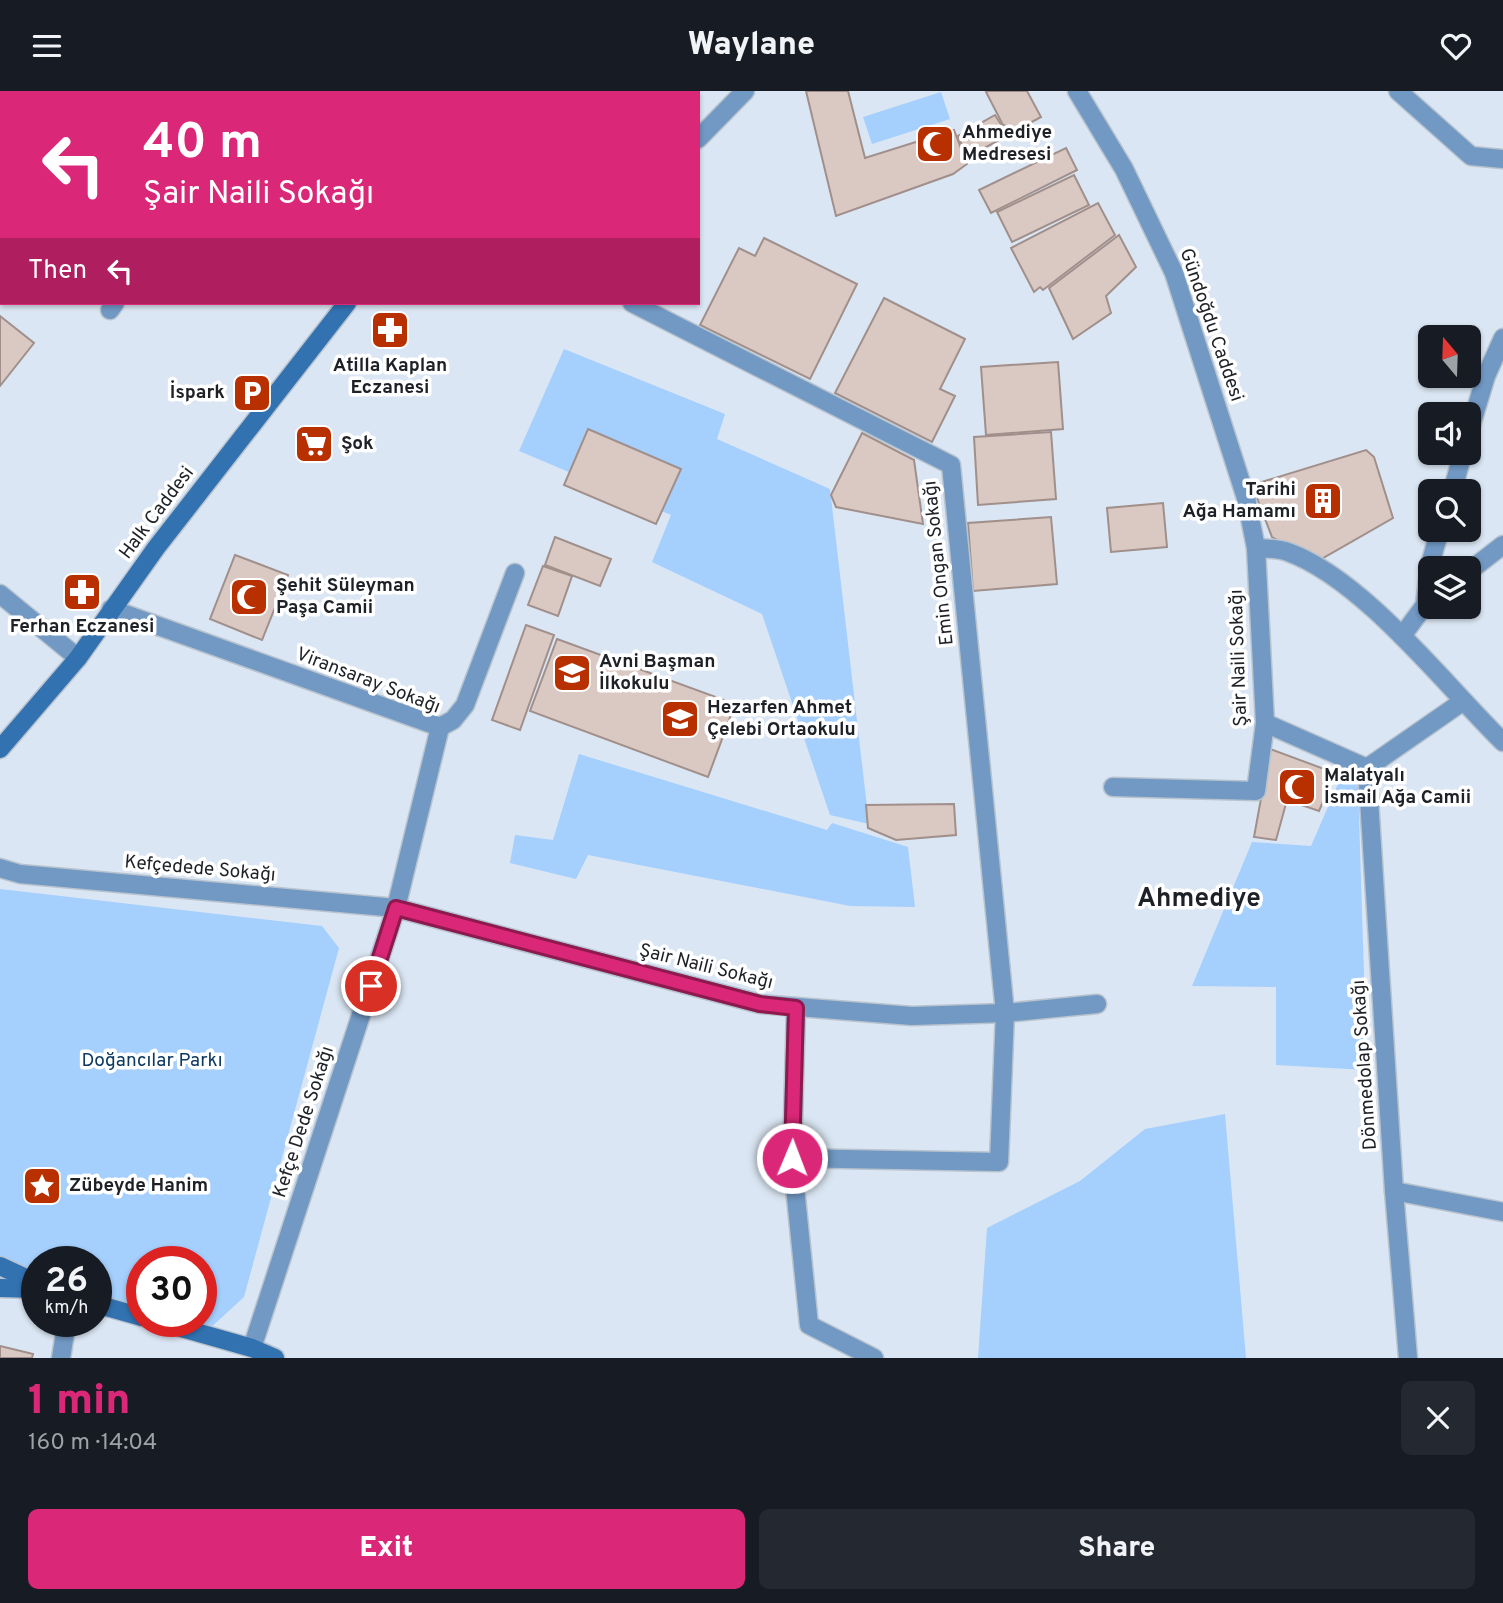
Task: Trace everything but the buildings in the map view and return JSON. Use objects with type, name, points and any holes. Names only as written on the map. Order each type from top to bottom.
[{"type":"main road","name":"Halk Caddesi","points":[[0,749],[78,658],[111,609],[345,305]]},
{"type":"main road","points":[[0,1266],[21,1276]]},
{"type":"main road","points":[[0,1288],[21,1289]]},
{"type":"main road","points":[[213,1337],[275,1358]]},
{"type":"street","points":[[700,137],[745,91]]},
{"type":"street","name":"Gündoğdu Caddesi","points":[[1077,91],[1124,169],[1174,273],[1246,498],[1256,548]]},
{"type":"street","points":[[1398,91],[1471,156],[1503,159]]},
{"type":"street","name":"Emin Ongan Sokağı","points":[[636,305],[951,465],[1005,1013]]},
{"type":"street","points":[[1478,402],[1503,338]]},
{"type":"street","points":[[1481,562],[1503,545]]},
{"type":"street","points":[[1256,548],[1287,551],[1338,580],[1402,636],[1503,742]]},
{"type":"street","name":"Şair Naili Sokağı","points":[[1113,787],[1256,791],[1265,723],[1256,548]]},
{"type":"street","points":[[440,727],[453,720],[464,705],[515,573]]},
{"type":"street","points":[[0,594],[78,658]]},
{"type":"street","name":"Viransaray Sokağı","points":[[111,609],[440,727],[396,908]]},
{"type":"street","points":[[1402,636],[1418,615]]},
{"type":"street","points":[[1265,723],[1367,768],[1462,702]]},
{"type":"street","name":"Dönmedolap Sokağı","points":[[1367,768],[1394,1191],[1408,1358]]},
{"type":"street","name":"Kefçedede Sokağı","points":[[0,868],[20,874],[396,908]]},
{"type":"street","name":"Şair Naili Sokağı","points":[[396,908],[760,1004],[912,1016],[1005,1013],[1097,1004]]},
{"type":"street","name":"Kefçe Dede Sokağı","points":[[252,1348],[396,908]]},
{"type":"street","points":[[796,1008],[792,1158],[809,1325],[873,1358]]},
{"type":"street","points":[[792,1158],[999,1162],[1005,1013]]},
{"type":"street","points":[[1394,1191],[1503,1212]]},
{"type":"street","points":[[61,1358],[64,1337]]},
{"type":"green space","points":[[941,92],[950,119],[872,144],[863,117]]},
{"type":"green space","points":[[564,349],[725,414],[717,439],[830,489],[869,824],[830,815],[762,614],[652,562],[671,515],[519,451]]},
{"type":"green space","points":[[579,754],[827,830],[832,823],[908,847],[915,907],[850,906],[588,855],[576,879],[510,863],[515,835],[553,840]]},
{"type":"green space","points":[[1341,777],[1358,786],[1367,1070],[1276,1065],[1276,987],[1192,986],[1252,842],[1311,846]]},
{"type":"green space","name":"Doğancılar Parkı","points":[[0,889],[322,926],[339,948],[244,1297],[217,1322],[217,1246],[126,1246],[126,1309],[112,1305],[112,1246],[21,1246],[21,1281],[0,1275]]},
{"type":"green space","points":[[1225,1114],[1246,1358],[978,1358],[987,1228],[1080,1181],[1145,1129]]},
{"type":"place","name":"Ahmediye Medresesi","points":[[935,144]]},
{"type":"place","name":"Atilla Kaplan Eczanesi","points":[[390,330]]},
{"type":"place","name":"İspark","points":[[252,393]]},
{"type":"place","name":"Şok","points":[[314,444]]},
{"type":"place","name":"Tarihi Ağa Hamamı","points":[[1323,501]]},
{"type":"place","name":"Ferhan Eczanesi","points":[[82,592]]},
{"type":"place","name":"Şehit Süleyman Paşa Camii","points":[[249,597]]},
{"type":"place","name":"Avni Başman İlkokulu","points":[[572,673]]},
{"type":"place","name":"Hezarfen Ahmet Çelebi Ortaokulu","points":[[680,719]]},
{"type":"place","name":"Malatyalı İsmail Ağa Camii","points":[[1297,787]]},
{"type":"place","name":"Zübeyde Hanim","points":[[42,1186]]},
{"type":"district","name":"Ahmediye","points":[[1199,899]]},
{"type":"route","points":[[371,986],[396,908],[760,1004],[796,1008],[792,1158]]}]
